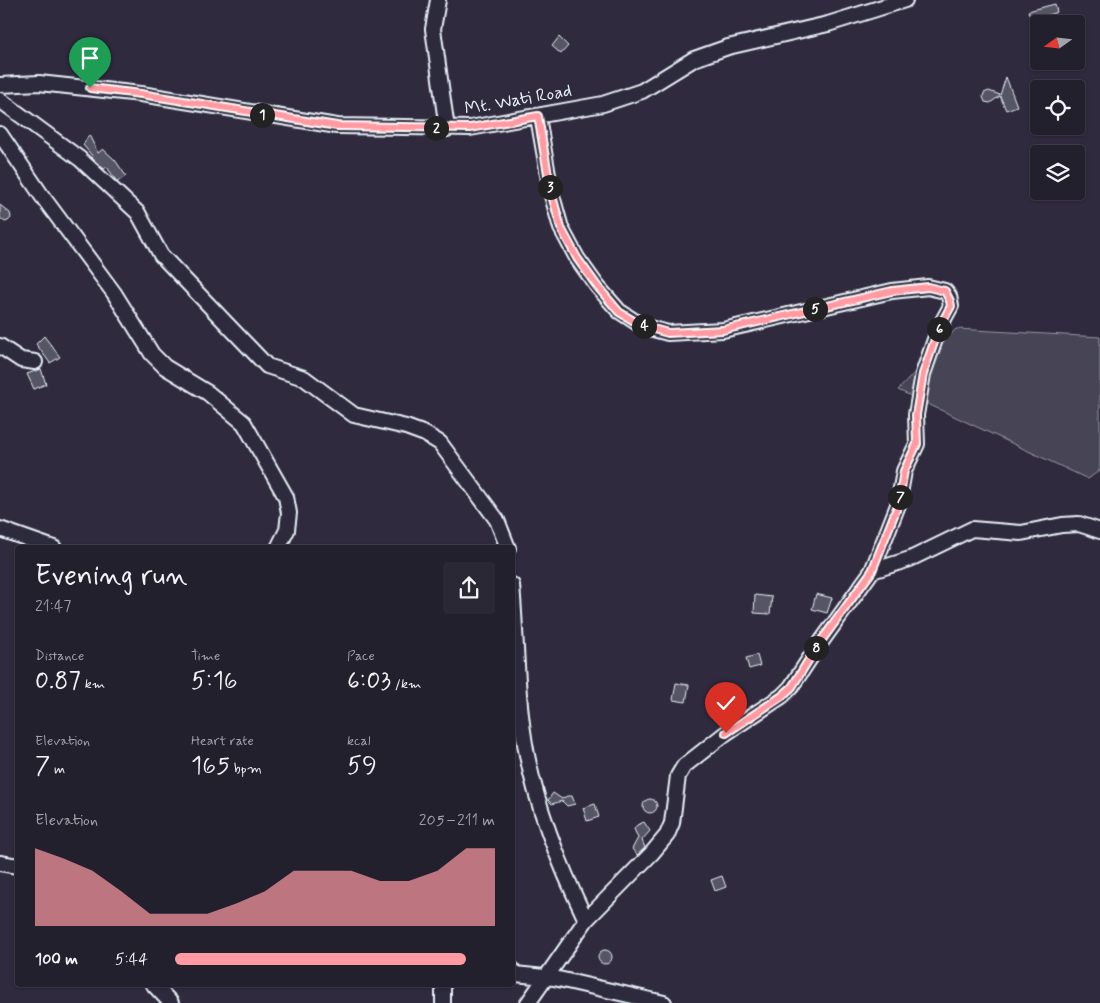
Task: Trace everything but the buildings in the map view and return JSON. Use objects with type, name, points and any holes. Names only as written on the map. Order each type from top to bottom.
[{"type":"street","points":[[438,0],[433,30],[447,129]]},
{"type":"street","name":"Mt. Wati Road","points":[[0,85],[39,83],[141,94],[337,126],[470,128],[603,104],[642,91],[694,59],[728,47],[828,24],[905,0]]},
{"type":"street","points":[[0,100],[80,159],[138,213],[161,254],[267,366],[304,378],[354,416],[406,427],[426,434],[440,443],[497,520],[507,545]]},
{"type":"street","points":[[528,1003],[586,920],[652,853],[667,835],[672,823],[678,776],[684,766],[726,733],[782,696],[792,687],[816,648],[872,571],[898,505],[904,471],[917,444],[916,415],[920,389],[932,346],[951,306],[949,296],[945,291],[928,287],[892,291],[723,330],[668,333],[642,326],[619,312],[597,286],[577,258],[561,228],[551,192],[538,116]]},
{"type":"street","points":[[0,134],[42,196],[114,293],[152,354],[164,367],[208,393],[244,423],[286,497],[289,514],[287,530],[280,545]]},
{"type":"street","points":[[0,346],[21,360],[35,362]]},
{"type":"street","points":[[872,571],[910,558],[972,529],[1021,533],[1062,524],[1079,524],[1100,530]]},
{"type":"street","points":[[0,530],[45,545]]},
{"type":"street","points":[[515,626],[522,725],[534,787],[544,818],[586,920]]},
{"type":"street","points":[[0,863],[15,866]]},
{"type":"street","points":[[515,974],[546,979],[554,978],[664,1003]]},
{"type":"street","points":[[156,987],[171,1003]]},
{"type":"street","points":[[443,987],[443,1003]]},
{"type":"shaded area","points":[[956,329],[1100,337],[1100,470],[1088,479],[898,390]]},
{"type":"route","points":[[90,88],[141,94],[337,126],[470,128],[538,116],[551,192],[561,228],[577,258],[619,312],[642,326],[668,333],[723,330],[892,291],[928,287],[945,291],[949,296],[951,306],[939,328],[923,374],[916,415],[917,444],[904,471],[898,505],[872,571],[816,648],[792,687],[782,696],[726,733]]}]
